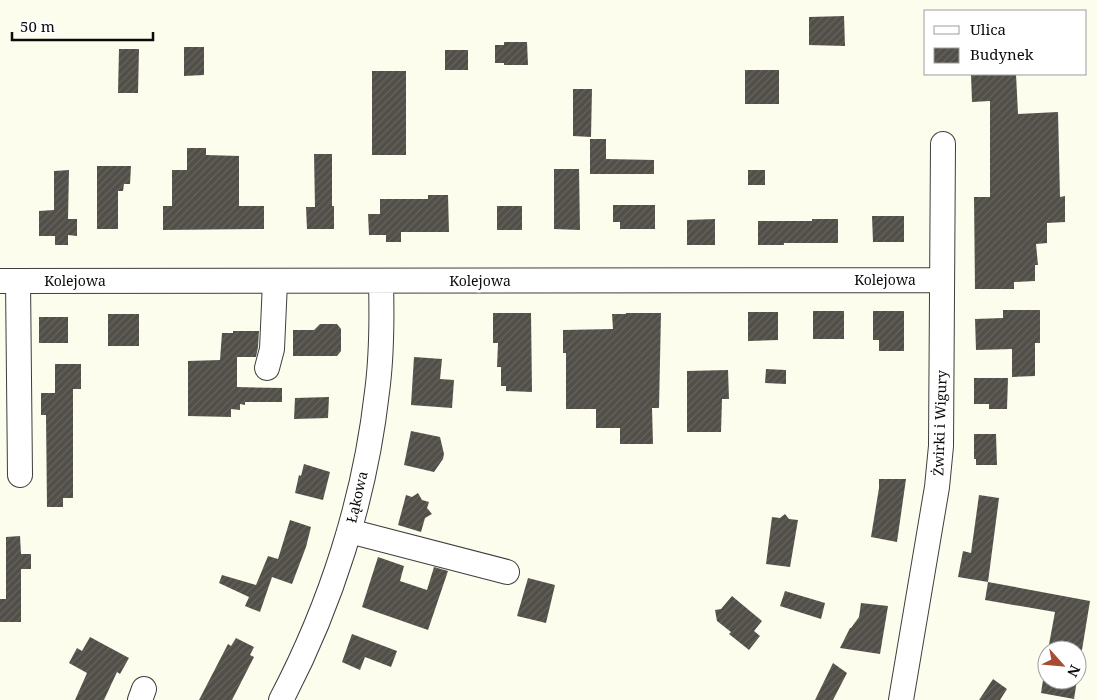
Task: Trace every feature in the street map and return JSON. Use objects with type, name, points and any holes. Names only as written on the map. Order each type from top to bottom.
[{"type":"street","name":"Żwirki i Wigury","points":[[901,700],[937,487],[941,446],[943,144]]},
{"type":"street","name":"Kolejowa","points":[[20,474],[9,281],[942,280]]},
{"type":"street","points":[[267,368],[272,349],[275,282]]},
{"type":"street","name":"Łąkowa","points":[[281,700],[296,672],[321,616],[349,531],[361,484],[377,392],[382,334],[382,282]]},
{"type":"street","points":[[349,531],[507,572]]},
{"type":"building","points":[[844,16],[845,46],[809,45],[809,17]]},
{"type":"building","points":[[504,42],[527,42],[528,65],[495,63],[495,45],[504,45]]},
{"type":"building","points":[[184,47],[204,47],[204,75],[184,76]]},
{"type":"building","points":[[119,49],[139,49],[138,93],[118,93]]},
{"type":"building","points":[[445,50],[468,50],[468,70],[445,70]]},
{"type":"building","points":[[745,70],[779,70],[779,104],[745,104]]},
{"type":"building","points":[[372,71],[406,71],[406,155],[372,155]]},
{"type":"building","points":[[971,75],[1016,75],[1018,114],[1058,112],[1060,197],[1065,196],[1065,222],[1047,223],[1047,243],[1036,244],[1038,265],[1035,265],[1035,281],[1014,282],[1014,289],[975,289],[974,197],[990,197],[990,101],[972,102]]},
{"type":"building","points":[[573,89],[592,89],[591,137],[573,136]]},
{"type":"building","points":[[590,139],[606,139],[606,159],[654,160],[654,174],[590,174]]},
{"type":"building","points":[[187,148],[206,148],[206,155],[239,156],[239,206],[264,206],[264,229],[163,230],[163,206],[172,206],[172,170],[187,170]]},
{"type":"building","points":[[314,154],[332,154],[334,229],[307,229],[306,207],[315,207]]},
{"type":"building","points":[[97,166],[131,166],[130,184],[124,184],[123,191],[118,191],[118,229],[97,229]]},
{"type":"building","points":[[554,169],[579,169],[580,230],[554,229]]},
{"type":"building","points":[[69,170],[68,219],[77,219],[77,236],[68,235],[68,245],[55,245],[55,236],[39,236],[39,211],[54,210],[54,171]]},
{"type":"building","points":[[748,170],[765,170],[765,185],[748,185]]},
{"type":"building","points":[[428,195],[448,195],[449,232],[401,232],[401,242],[386,242],[386,235],[369,235],[368,214],[380,214],[380,199],[428,199]]},
{"type":"building","points":[[613,205],[655,205],[655,229],[620,229],[620,222],[613,222]]},
{"type":"building","points":[[497,206],[522,206],[522,230],[497,230]]},
{"type":"building","points":[[872,216],[904,216],[904,242],[873,242]]},
{"type":"building","points":[[715,219],[715,245],[687,245],[687,220]]},
{"type":"building","points":[[812,219],[838,219],[838,243],[758,245],[758,221],[812,221]]},
{"type":"building","points":[[1003,310],[1040,310],[1040,343],[1035,343],[1035,376],[1012,377],[1012,349],[976,350],[975,319],[1003,318]]},
{"type":"building","points":[[813,311],[844,311],[844,339],[813,339]]},
{"type":"building","points":[[873,311],[904,311],[904,351],[879,351],[879,340],[873,340]]},
{"type":"building","points":[[748,312],[778,312],[778,340],[748,341]]},
{"type":"building","points":[[493,313],[531,313],[532,392],[506,391],[506,386],[501,386],[501,367],[497,367],[498,343],[493,343]]},
{"type":"building","points":[[661,313],[659,408],[652,408],[653,444],[620,444],[620,428],[596,428],[596,409],[566,409],[566,353],[563,353],[563,330],[613,329],[612,314]]},
{"type":"building","points":[[108,314],[139,314],[139,346],[108,346]]},
{"type":"building","points":[[39,317],[68,317],[68,343],[39,343]]},
{"type":"building","points":[[320,324],[337,324],[341,329],[341,351],[337,356],[293,356],[293,330],[314,330]]},
{"type":"building","points":[[233,331],[259,331],[256,357],[237,357],[237,387],[282,388],[282,402],[245,402],[245,405],[240,404],[240,410],[231,409],[231,417],[188,416],[188,361],[220,360],[222,333],[233,333]]},
{"type":"building","points":[[414,357],[442,359],[440,379],[454,380],[452,408],[411,405]]},
{"type":"building","points":[[55,364],[81,364],[81,389],[73,389],[73,498],[63,498],[63,507],[47,507],[46,415],[41,415],[41,393],[55,393]]},
{"type":"building","points":[[766,369],[786,370],[786,384],[765,383]]},
{"type":"building","points":[[728,370],[729,399],[722,399],[721,432],[687,432],[687,371]]},
{"type":"building","points":[[974,378],[1008,378],[1007,409],[989,409],[989,404],[974,404]]},
{"type":"building","points":[[329,397],[328,418],[294,419],[295,398]]},
{"type":"building","points":[[411,431],[440,437],[444,454],[443,459],[434,472],[404,465]]},
{"type":"building","points":[[974,434],[996,434],[997,465],[976,465],[976,459],[974,459]]},
{"type":"building","points":[[304,464],[330,472],[323,500],[295,493],[299,475],[301,476]]},
{"type":"building","points":[[879,479],[906,479],[897,542],[871,537]]},
{"type":"building","points":[[418,493],[422,500],[429,502],[427,508],[432,514],[425,518],[421,532],[398,525],[406,495],[412,497]]},
{"type":"building","points":[[979,495],[999,498],[988,582],[958,577],[963,551],[971,553]]},
{"type":"building","points":[[785,514],[789,519],[798,520],[790,567],[766,564],[772,517],[780,518]]},
{"type":"building","points":[[290,520],[311,527],[306,547],[292,584],[272,577],[260,612],[245,606],[249,597],[219,583],[222,575],[256,585],[268,556],[278,559]]},
{"type":"building","points":[[20,536],[21,554],[31,554],[31,569],[21,569],[21,622],[0,622],[0,599],[6,599],[6,537]]},
{"type":"building","points":[[378,557],[404,566],[400,581],[427,590],[434,567],[448,571],[428,630],[362,607]]},
{"type":"building","points":[[528,578],[555,585],[546,623],[517,616]]},
{"type":"building","points":[[988,582],[1090,601],[1084,640],[1050,640],[1055,612],[985,600]]},
{"type":"building","points":[[785,591],[825,603],[821,619],[780,606]]},
{"type":"building","points":[[732,596],[762,621],[754,631],[760,636],[749,650],[729,634],[731,632],[717,621],[715,610],[721,609]]},
{"type":"building","points":[[861,603],[888,606],[880,654],[840,648],[850,628],[859,617]]},
{"type":"building","points":[[352,634],[397,651],[391,667],[365,657],[360,670],[342,662]]},
{"type":"building","points":[[90,637],[129,658],[120,674],[117,672],[104,700],[75,700],[87,673],[69,663],[77,648],[82,651]]},
{"type":"building","points":[[236,638],[254,647],[250,655],[254,657],[232,700],[199,700],[228,644],[231,646]]},
{"type":"building","points":[[833,663],[847,673],[833,700],[815,700]]},
{"type":"building","points":[[993,679],[1007,689],[1000,700],[979,700]]},
{"type":"building","points":[[1041,690],[1075,690],[1074,699],[1041,693]]}]
